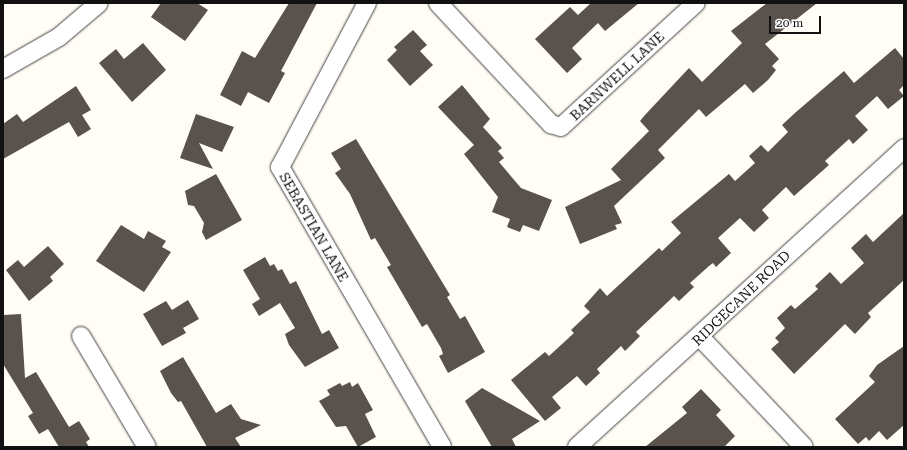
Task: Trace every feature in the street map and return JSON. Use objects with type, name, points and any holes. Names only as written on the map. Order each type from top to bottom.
[{"type":"street","points":[[3,69],[59,37],[99,3]]},
{"type":"street","name":"SEBASTIAN LANE","points":[[367,3],[280,167],[442,447]]},
{"type":"street","name":"BARNWELL LANE","points":[[438,3],[551,124],[561,127],[696,3]]},
{"type":"street","name":"RIDGECANE ROAD","points":[[577,447],[700,337],[904,148]]},
{"type":"street","points":[[81,336],[147,447]]},
{"type":"street","points":[[700,337],[804,447]]},
{"type":"building","points":[[161,3],[197,3],[208,10],[185,41],[151,17]]},
{"type":"building","points":[[289,3],[317,3],[281,71],[285,73],[269,103],[248,92],[241,106],[220,95],[242,51],[255,58]]},
{"type":"building","points":[[591,3],[639,3],[605,31],[598,23],[572,48],[582,59],[567,73],[535,39],[570,7],[578,15]]},
{"type":"building","points":[[767,3],[817,3],[765,44],[779,59],[772,66],[776,70],[768,80],[753,93],[745,84],[706,117],[699,109],[658,150],[665,158],[614,206],[622,223],[615,225],[617,229],[580,244],[565,207],[621,180],[611,169],[649,131],[640,121],[689,68],[702,82],[742,43],[731,31]]},
{"type":"building","points":[[413,30],[427,45],[420,51],[433,65],[410,86],[387,60],[397,50],[394,47]]},
{"type":"building","points":[[143,43],[166,70],[132,102],[99,63],[116,49],[124,59]]},
{"type":"building","points":[[895,48],[904,59],[904,85],[899,90],[904,96],[888,109],[877,96],[855,116],[868,130],[853,144],[849,139],[825,161],[829,165],[794,196],[786,187],[762,210],[769,218],[754,232],[740,218],[718,238],[731,253],[716,267],[713,263],[690,283],[694,287],[679,301],[674,296],[636,332],[640,336],[625,351],[621,346],[597,369],[600,373],[586,386],[577,376],[552,397],[561,408],[545,421],[511,380],[545,352],[549,356],[574,333],[571,330],[590,312],[584,306],[600,288],[607,296],[659,248],[662,251],[681,233],[671,222],[729,174],[735,181],[755,163],[749,156],[761,145],[768,152],[788,132],[782,125],[796,112],[844,71],[854,83]]},
{"type":"building","points":[[462,85],[490,119],[483,127],[502,148],[498,151],[504,158],[499,162],[521,188],[552,200],[539,231],[523,225],[520,232],[507,227],[510,219],[492,212],[498,197],[464,154],[474,145],[438,107]]},
{"type":"building","points":[[76,86],[91,110],[82,115],[91,129],[78,137],[69,122],[3,159],[3,124],[17,114],[23,122]]},
{"type":"building","points":[[196,114],[234,127],[222,152],[199,143],[213,169],[180,158]]},
{"type":"building","points":[[356,139],[450,295],[447,297],[460,319],[465,316],[485,352],[448,373],[439,356],[443,354],[441,348],[427,324],[422,327],[387,267],[391,265],[375,238],[371,240],[350,194],[335,173],[341,169],[331,153]]},
{"type":"building","points":[[216,174],[242,220],[206,240],[202,232],[204,223],[194,206],[188,205],[185,191]]},
{"type":"building","points":[[904,213],[904,280],[868,313],[871,317],[855,334],[845,324],[794,374],[771,349],[779,342],[775,338],[785,328],[777,318],[791,305],[795,309],[818,289],[815,286],[830,272],[841,284],[864,263],[851,248],[866,234],[873,242]]},
{"type":"building","points":[[121,225],[144,239],[148,231],[166,241],[162,247],[171,252],[144,292],[96,261]]},
{"type":"building","points":[[48,246],[64,264],[50,277],[53,281],[29,301],[6,270],[18,260],[24,267]]},
{"type":"building","points":[[265,257],[270,266],[274,264],[278,271],[282,269],[290,284],[296,281],[322,334],[329,330],[339,348],[305,367],[289,345],[285,334],[295,328],[280,303],[259,316],[252,304],[260,299],[243,270]]},
{"type":"building","points":[[188,300],[199,319],[183,328],[186,333],[162,346],[143,314],[166,301],[172,310]]},
{"type":"building","points":[[21,314],[25,378],[36,372],[69,427],[79,421],[90,439],[86,442],[89,447],[59,447],[48,429],[39,434],[28,416],[33,413],[3,364],[3,315]]},
{"type":"building","points":[[904,346],[904,425],[887,440],[879,431],[869,441],[866,437],[858,444],[835,419],[875,382],[869,376],[877,365]]},
{"type":"building","points":[[183,357],[216,413],[231,404],[241,419],[261,425],[235,438],[241,447],[207,447],[181,401],[178,402],[171,393],[160,371]]},
{"type":"building","points":[[350,382],[352,387],[358,383],[373,410],[365,414],[376,437],[358,447],[346,426],[336,427],[319,401],[330,395],[327,390],[340,383],[342,386]]},
{"type":"building","points":[[482,388],[540,421],[512,439],[516,447],[492,447],[465,401]]},
{"type":"building","points":[[701,389],[721,410],[716,415],[735,436],[724,447],[645,447],[687,413],[682,407]]}]
